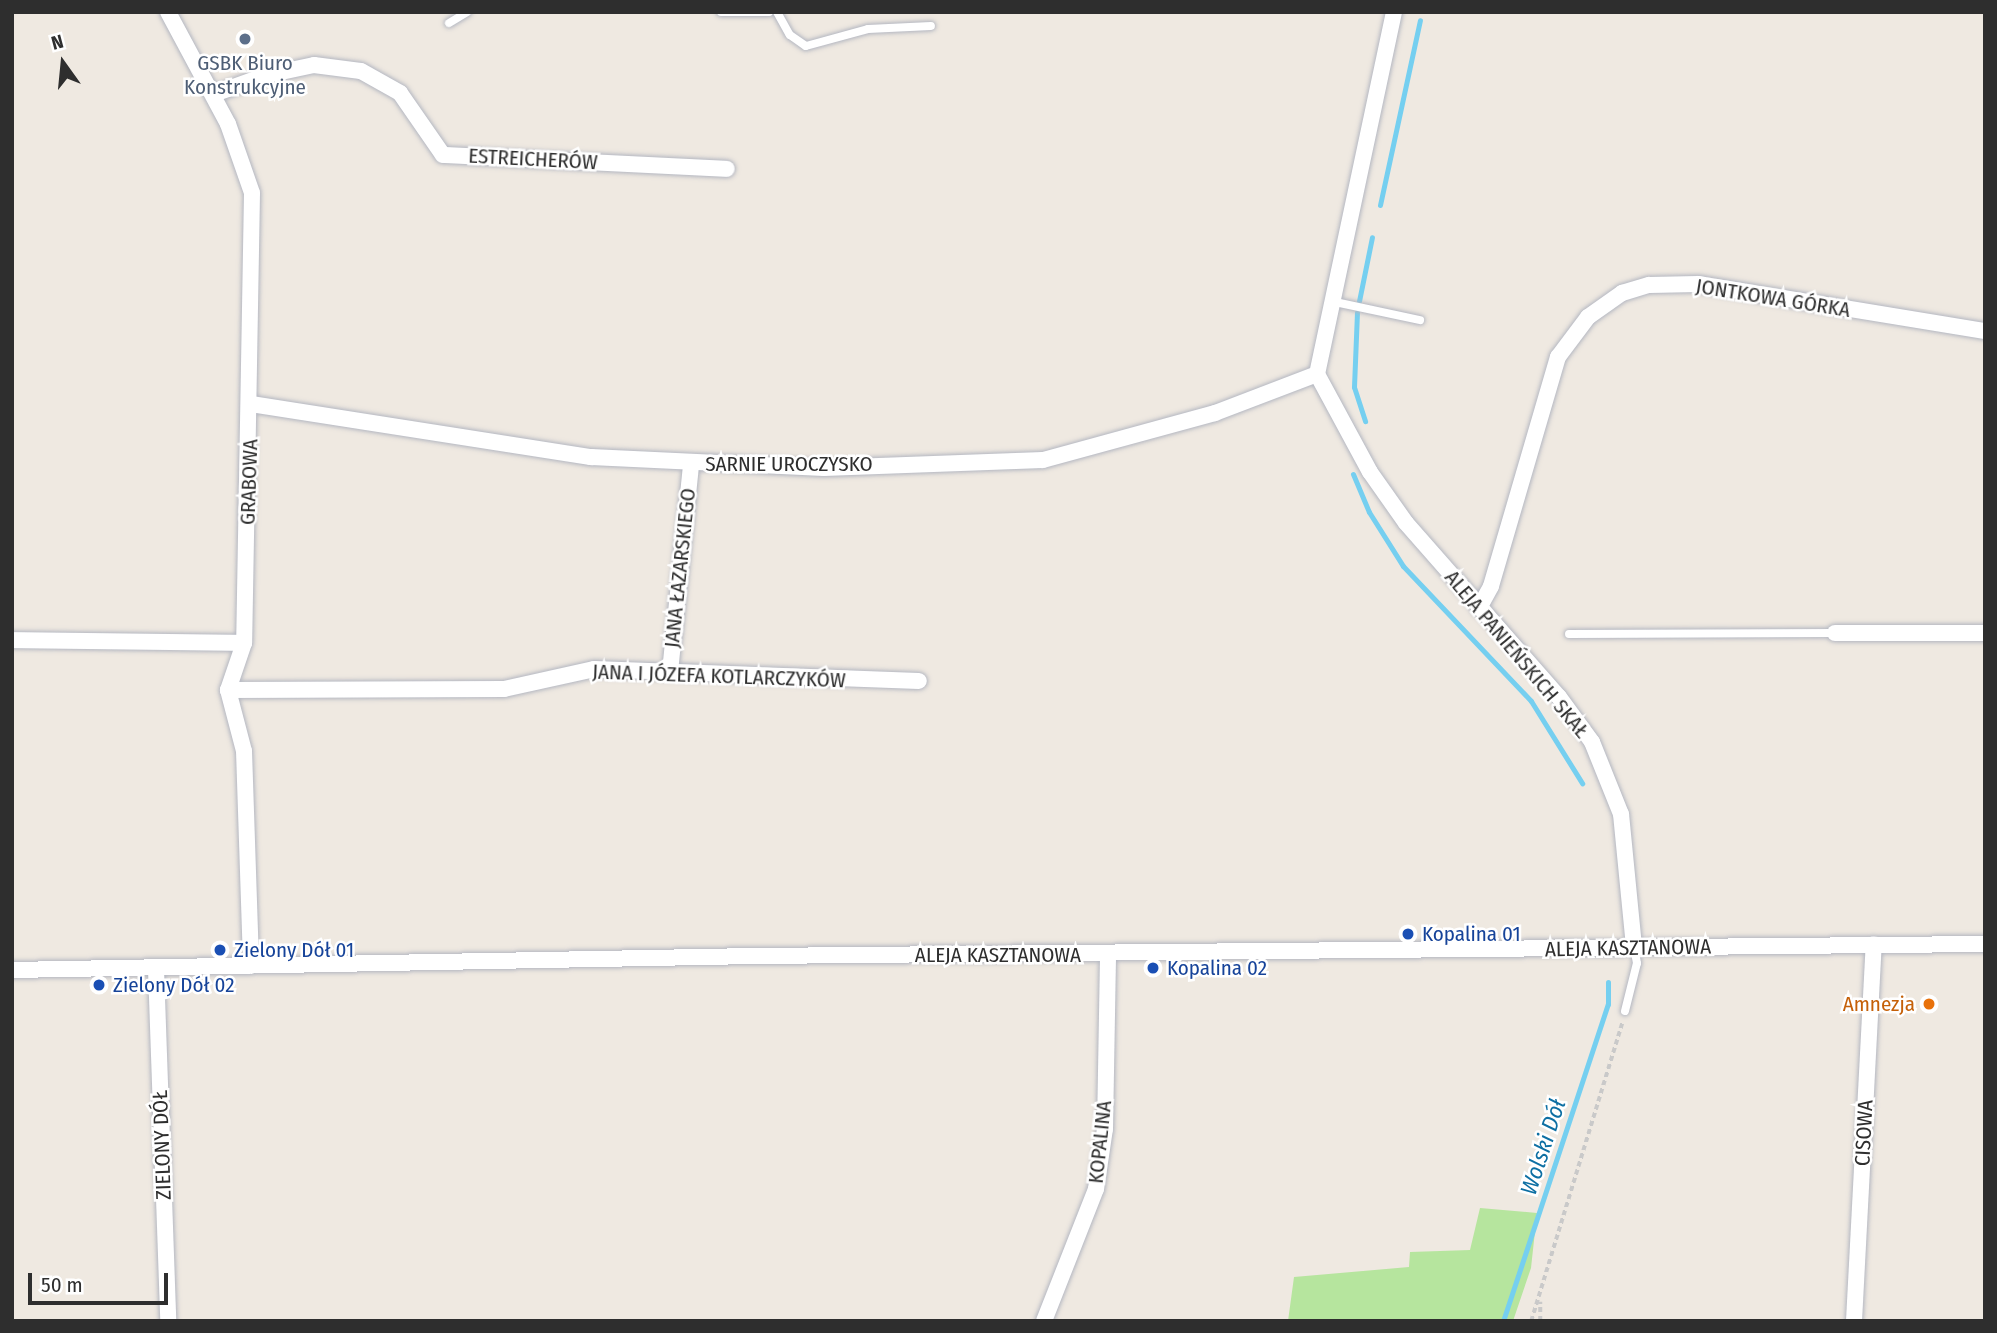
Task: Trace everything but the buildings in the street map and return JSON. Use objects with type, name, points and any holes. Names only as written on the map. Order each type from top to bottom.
[{"type":"street","name":"GRABOWA","points":[[168,12],[214,94],[243,160],[252,193],[251,404],[244,643],[228,690]]},
{"type":"street","points":[[1317,374],[1335,302],[1394,12]]},
{"type":"street","name":"ESTREICHERÓW","points":[[214,94],[267,75],[314,65],[361,71],[400,93],[443,155],[727,169]]},
{"type":"street","name":"JONTKOWA GÓRKA","points":[[1479,608],[1491,586],[1558,357],[1587,317],[1622,293],[1649,285],[1698,284],[1985,331]]},
{"type":"street","name":"SARNIE UROCZYSKO","points":[[251,404],[591,457],[691,464],[824,468],[1042,460],[1215,413],[1317,374]]},
{"type":"street","name":"ALEJA PANIEŃSKICH SKAŁ","points":[[1317,374],[1389,500],[1592,743],[1620,814],[1634,947]]},
{"type":"street","name":"JANA ŁAZARSKIEGO","points":[[670,672],[691,464]]},
{"type":"street","points":[[1835,633],[1985,633]]},
{"type":"street","points":[[12,640],[244,643]]},
{"type":"street","name":"JANA I JÓZEFA KOTLARCZYKÓW","points":[[228,690],[504,689],[594,669],[919,681]]},
{"type":"street","points":[[228,690],[244,751],[251,966]]},
{"type":"street","name":"ALEJA KASZTANOWA","points":[[12,970],[1985,944]]},
{"type":"street","name":"CISOWA","points":[[1854,1321],[1874,945]]},
{"type":"street","name":"KOPALINA","points":[[1044,1321],[1096,1189],[1105,1129],[1108,954]]},
{"type":"street","name":"ZIELONY DÓŁ","points":[[156,969],[168,1321]]},
{"type":"lane","points":[[449,23],[467,12]]},
{"type":"lane","points":[[721,12],[769,12]]},
{"type":"lane","points":[[777,12],[790,35],[806,46],[868,29],[931,26]]},
{"type":"lane","points":[[1335,302],[1420,320]]},
{"type":"lane","points":[[1569,634],[1835,633]]},
{"type":"lane","name":"ALEJA PANIEŃSKICH SKAŁ","points":[[1625,1011],[1637,963],[1634,947]]},
{"type":"path","points":[[1540,1321],[1546,1267],[1625,1011]]},
{"type":"path","points":[[1531,1321],[1541,1300]]},
{"type":"green space","points":[[1480,1208],[1537,1213],[1531,1268],[1513,1321],[1288,1321],[1294,1277],[1409,1267],[1410,1252],[1470,1250]]},
{"type":"waterway","points":[[1380,205],[1420,20]]},
{"type":"waterway","points":[[1359,301],[1372,237]]},
{"type":"waterway","points":[[1357,312],[1354,387],[1365,421]]},
{"type":"waterway","points":[[1353,474],[1369,512],[1403,566],[1531,701],[1582,783]]},
{"type":"waterway","name":"Wolski Dół","points":[[1503,1321],[1608,1004],[1608,982]]},
{"type":"place","name":"GSBK Biuro Konstrukcyjne","points":[[245,39]]},
{"type":"place","name":"Kopalina 01","points":[[1408,934]]},
{"type":"place","name":"Zielony Dół 01","points":[[220,950]]},
{"type":"place","name":"Kopalina 02","points":[[1153,968]]},
{"type":"place","name":"Zielony Dół 02","points":[[99,985]]},
{"type":"place","name":"Amnezja","points":[[1929,1004]]}]
